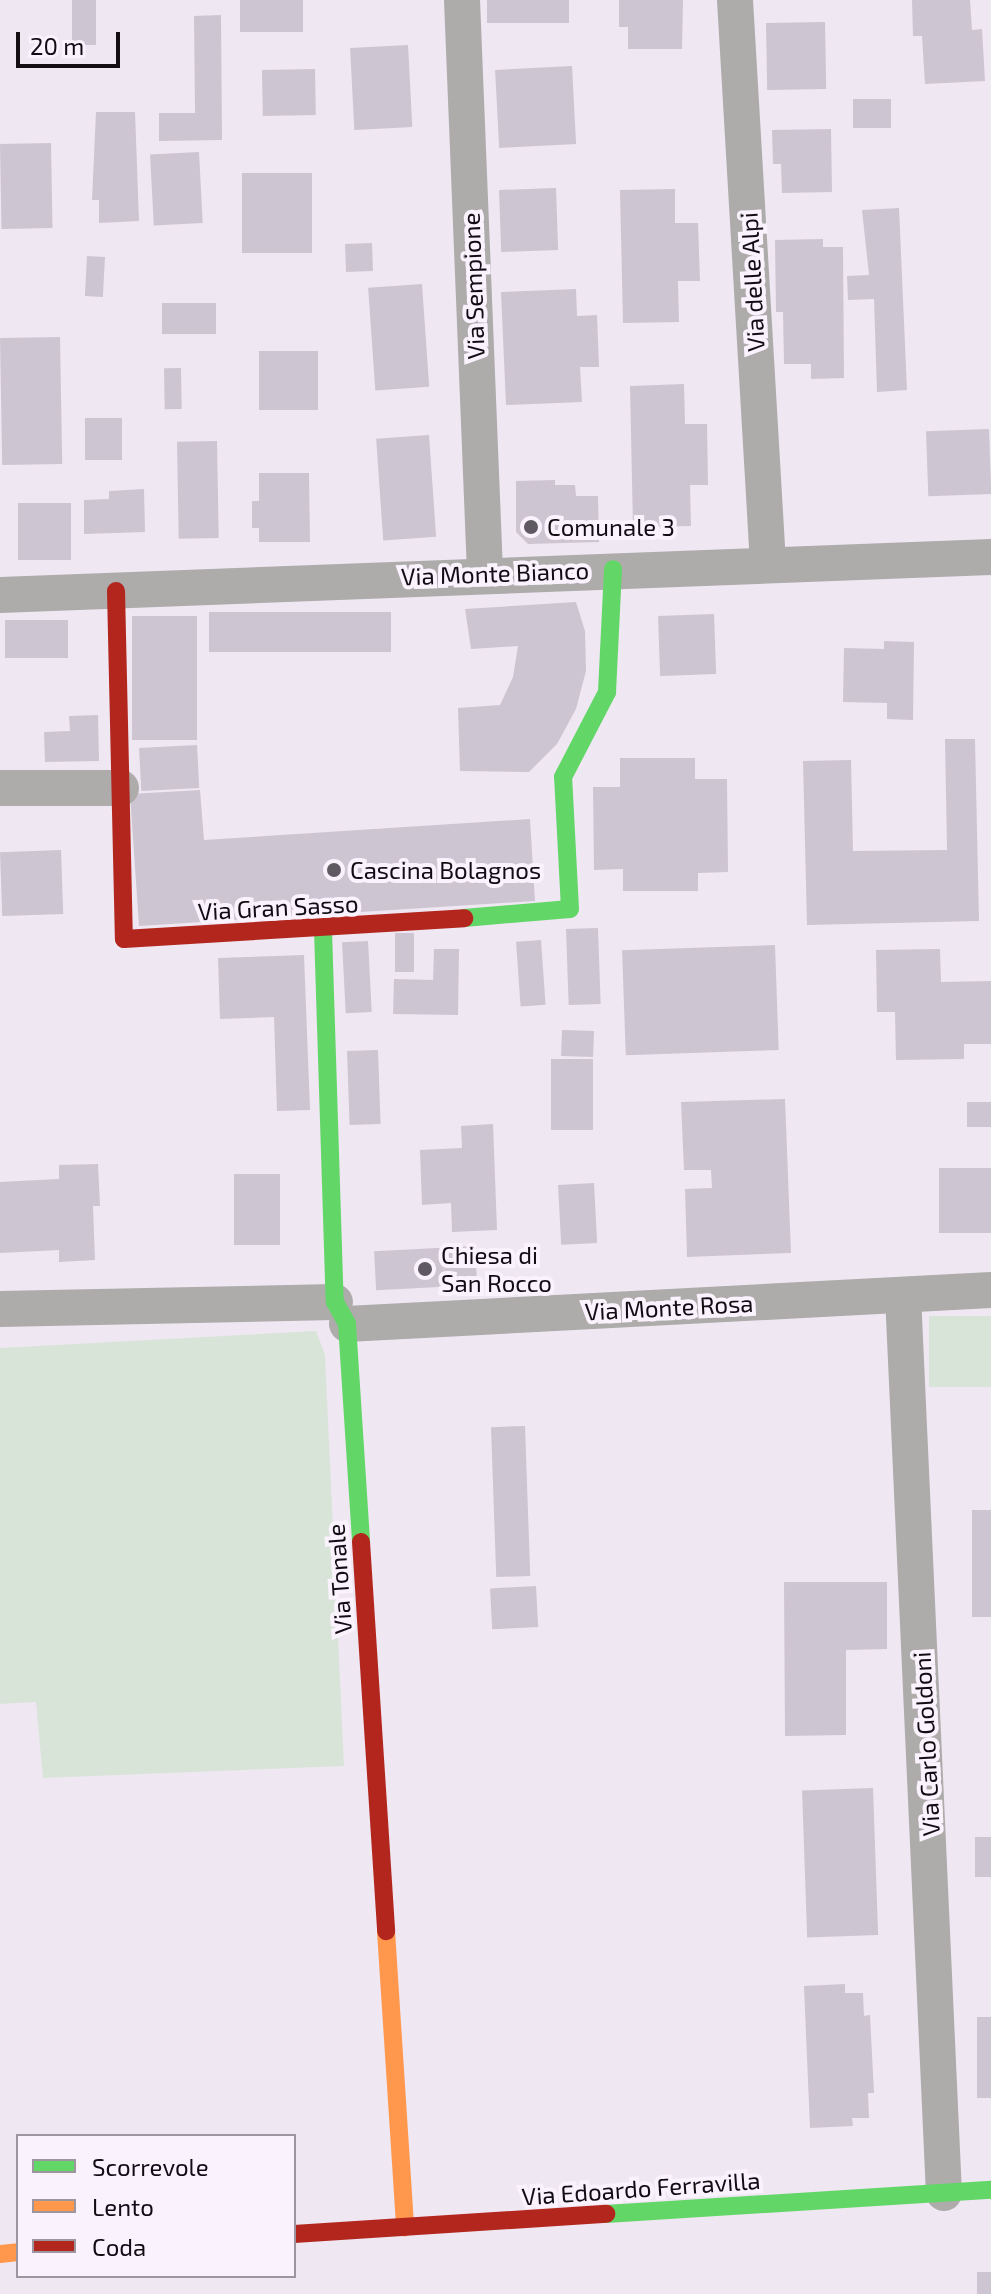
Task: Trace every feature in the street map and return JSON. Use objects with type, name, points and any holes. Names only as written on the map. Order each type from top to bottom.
[{"type":"street","name":"Via Sempione","points":[[462,0],[485,573]]},
{"type":"street","name":"Via delle Alpi","points":[[735,0],[768,564]]},
{"type":"street","name":"Via Monte Bianco","points":[[0,595],[485,573],[991,557]]},
{"type":"street","name":"Via Gran Sasso","points":[[121,788],[124,939],[323,930],[570,909],[563,777],[607,692],[613,569]]},
{"type":"street","points":[[0,788],[121,788],[116,591]]},
{"type":"street","name":"Via Tonale","points":[[323,930],[341,1313],[405,2227]]},
{"type":"street","name":"Via Monte Rosa","points":[[0,1309],[341,1313],[991,1290]]},
{"type":"street","name":"Via Carlo Goldoni","points":[[903,1295],[944,2193]]},
{"type":"street","name":"Via Edoardo Ferravilla","points":[[296,2234],[991,2190]]},
{"type":"shaded area","points":[[929,1316],[991,1316],[991,1387],[929,1387]]},
{"type":"shaded area","points":[[316,1331],[325,1355],[344,1766],[43,1778],[36,1702],[0,1704],[0,1348]]},
{"type":"building","points":[[72,0],[96,0],[96,45],[72,45]]},
{"type":"building","points":[[240,0],[303,0],[303,32],[240,32]]},
{"type":"building","points":[[487,0],[569,0],[569,23],[487,23]]},
{"type":"building","points":[[619,0],[683,0],[682,49],[628,49],[628,27],[619,27]]},
{"type":"building","points":[[912,0],[970,0],[972,30],[982,29],[985,81],[925,84],[922,36],[913,36]]},
{"type":"building","points":[[221,15],[222,140],[159,141],[159,113],[195,113],[194,16]]},
{"type":"building","points":[[825,22],[826,89],[767,90],[766,23]]},
{"type":"building","points":[[408,45],[412,127],[354,130],[350,48]]},
{"type":"building","points":[[572,66],[576,144],[499,148],[495,70]]},
{"type":"building","points":[[315,69],[316,115],[263,116],[262,70]]},
{"type":"building","points":[[853,99],[891,99],[891,128],[853,128]]},
{"type":"building","points":[[96,112],[135,112],[139,221],[99,223],[99,200],[92,200]]},
{"type":"building","points":[[831,129],[832,192],[782,193],[781,164],[773,164],[772,130]]},
{"type":"building","points":[[51,143],[52,228],[1,229],[0,144]]},
{"type":"building","points":[[199,152],[203,223],[154,225],[150,155]]},
{"type":"building","points":[[242,173],[312,173],[312,253],[242,253]]},
{"type":"building","points":[[556,188],[558,250],[501,252],[499,190]]},
{"type":"building","points":[[675,189],[675,223],[698,223],[700,281],[678,281],[679,322],[623,323],[620,190]]},
{"type":"building","points":[[899,208],[907,390],[877,392],[874,299],[848,300],[847,276],[869,275],[862,210]]},
{"type":"building","points":[[823,239],[823,247],[843,247],[844,378],[811,379],[811,364],[784,364],[783,312],[776,312],[775,240]]},
{"type":"building","points":[[372,243],[373,271],[346,272],[345,244]]},
{"type":"building","points":[[87,256],[105,257],[103,297],[85,296]]},
{"type":"building","points":[[422,284],[429,387],[375,391],[368,288]]},
{"type":"building","points":[[576,289],[577,316],[597,315],[599,367],[580,367],[582,402],[506,405],[501,292]]},
{"type":"building","points":[[162,303],[216,303],[216,334],[162,334]]},
{"type":"building","points":[[60,337],[62,464],[2,465],[0,338]]},
{"type":"building","points":[[259,351],[318,351],[318,410],[259,410]]},
{"type":"building","points":[[164,368],[181,368],[182,409],[165,409]]},
{"type":"building","points":[[684,384],[685,424],[707,424],[708,485],[690,485],[691,526],[633,527],[630,386]]},
{"type":"building","points":[[85,418],[122,418],[122,460],[85,460]]},
{"type":"building","points":[[989,429],[991,494],[928,496],[926,431]]},
{"type":"building","points":[[429,435],[436,537],[383,540],[376,439]]},
{"type":"building","points":[[217,441],[219,538],[179,539],[177,442]]},
{"type":"building","points":[[259,473],[309,473],[310,542],[259,542],[259,528],[252,528],[252,501],[259,501]]},
{"type":"building","points":[[555,480],[555,485],[575,485],[576,496],[598,496],[599,542],[528,544],[516,532],[516,481]]},
{"type":"building","points":[[144,489],[145,532],[84,534],[84,500],[109,499],[109,491]]},
{"type":"building","points":[[18,503],[71,503],[71,560],[18,560]]},
{"type":"building","points":[[576,602],[585,631],[586,671],[576,709],[557,744],[529,772],[460,771],[458,708],[500,705],[513,677],[518,646],[471,649],[465,609]]},
{"type":"building","points":[[209,612],[391,612],[391,652],[209,652]]},
{"type":"building","points":[[714,614],[716,674],[660,676],[658,616]]},
{"type":"building","points":[[132,616],[197,616],[197,740],[132,740]]},
{"type":"building","points":[[5,620],[68,620],[68,658],[5,658]]},
{"type":"building","points":[[884,641],[914,642],[913,720],[887,719],[887,703],[843,702],[844,648],[884,649]]},
{"type":"building","points":[[98,715],[99,761],[45,762],[44,732],[70,731],[69,716]]},
{"type":"building","points":[[945,739],[975,739],[979,921],[807,925],[803,761],[851,760],[853,851],[947,850]]},
{"type":"building","points":[[197,745],[199,788],[141,791],[139,748]]},
{"type":"building","points":[[620,758],[695,758],[695,779],[727,779],[728,872],[698,873],[698,891],[623,891],[623,869],[594,870],[593,787],[620,787]]},
{"type":"building","name":"Cascina Bolagnos","points":[[200,790],[204,840],[530,819],[535,901],[139,926],[130,794]]},
{"type":"building","points":[[61,850],[63,914],[2,916],[0,852]]},
{"type":"building","points":[[598,928],[601,1004],[569,1005],[566,929]]},
{"type":"building","points":[[395,933],[414,933],[414,972],[395,972]]},
{"type":"building","points":[[541,940],[546,1005],[521,1007],[516,942]]},
{"type":"building","points":[[368,941],[372,1012],[346,1013],[342,942]]},
{"type":"building","points":[[775,945],[779,1050],[626,1055],[622,950]]},
{"type":"building","points":[[434,949],[459,949],[458,1015],[393,1014],[394,979],[433,980]]},
{"type":"building","points":[[940,949],[941,982],[991,981],[991,1044],[964,1044],[964,1059],[896,1060],[895,1012],[877,1012],[876,950]]},
{"type":"building","points":[[304,955],[310,1110],[277,1111],[274,1017],[220,1019],[218,958]]},
{"type":"building","points":[[562,1030],[594,1031],[593,1057],[561,1056]]},
{"type":"building","points":[[378,1050],[381,1124],[350,1125],[347,1051]]},
{"type":"building","points":[[551,1059],[593,1059],[593,1130],[551,1130]]},
{"type":"building","points":[[785,1099],[791,1253],[687,1257],[685,1189],[712,1188],[711,1170],[684,1170],[681,1102]]},
{"type":"building","points":[[967,1102],[991,1102],[991,1127],[967,1127]]},
{"type":"building","points":[[493,1124],[497,1230],[452,1232],[451,1203],[422,1205],[420,1150],[462,1148],[461,1126]]},
{"type":"building","points":[[98,1164],[100,1206],[93,1206],[95,1260],[59,1262],[59,1250],[0,1253],[0,1182],[59,1179],[59,1165]]},
{"type":"building","points":[[939,1168],[991,1168],[991,1233],[939,1233]]},
{"type":"building","points":[[234,1174],[280,1174],[280,1245],[234,1245]]},
{"type":"building","points":[[594,1183],[597,1243],[561,1245],[558,1185]]},
{"type":"building","name":"Chiesa di San Rocco","points":[[475,1246],[477,1285],[376,1290],[374,1251]]},
{"type":"building","points":[[525,1426],[530,1576],[496,1577],[491,1427]]},
{"type":"building","points":[[972,1510],[991,1510],[991,1617],[972,1617]]},
{"type":"building","points":[[784,1582],[887,1582],[887,1649],[846,1650],[846,1735],[785,1736]]},
{"type":"building","points":[[536,1586],[538,1627],[492,1629],[490,1588]]},
{"type":"building","points":[[873,1788],[878,1935],[807,1937],[802,1790]]},
{"type":"building","points":[[975,1837],[991,1837],[991,1877],[975,1877]]},
{"type":"building","points":[[845,1984],[845,1993],[863,1993],[864,2016],[870,2015],[874,2093],[868,2093],[869,2118],[852,2118],[853,2126],[810,2128],[804,1986]]},
{"type":"building","points":[[977,2017],[991,2017],[991,2098],[977,2098]]},
{"type":"building","points":[[977,2272],[991,2272],[991,2294],[977,2294]]},
{"type":"traffic: fast","points":[[464,918],[570,909],[563,777],[607,692],[613,569]]},
{"type":"traffic: fast","points":[[323,930],[335,1302],[347,1324],[361,1542]]},
{"type":"traffic: fast","points":[[606,2214],[991,2190]]},
{"type":"traffic: slow","points":[[386,1931],[405,2227]]},
{"type":"traffic: slow","points":[[0,2254],[16,2252]]},
{"type":"traffic: jam","points":[[116,591],[124,939],[464,918]]},
{"type":"traffic: jam","points":[[361,1542],[386,1931]]},
{"type":"traffic: jam","points":[[296,2234],[606,2214]]},
{"type":"place","name":"Comunale 3","points":[[531,527]]},
{"type":"place","name":"Cascina Bolagnos","points":[[334,870]]},
{"type":"place","name":"Chiesa di San Rocco","points":[[425,1269]]}]
